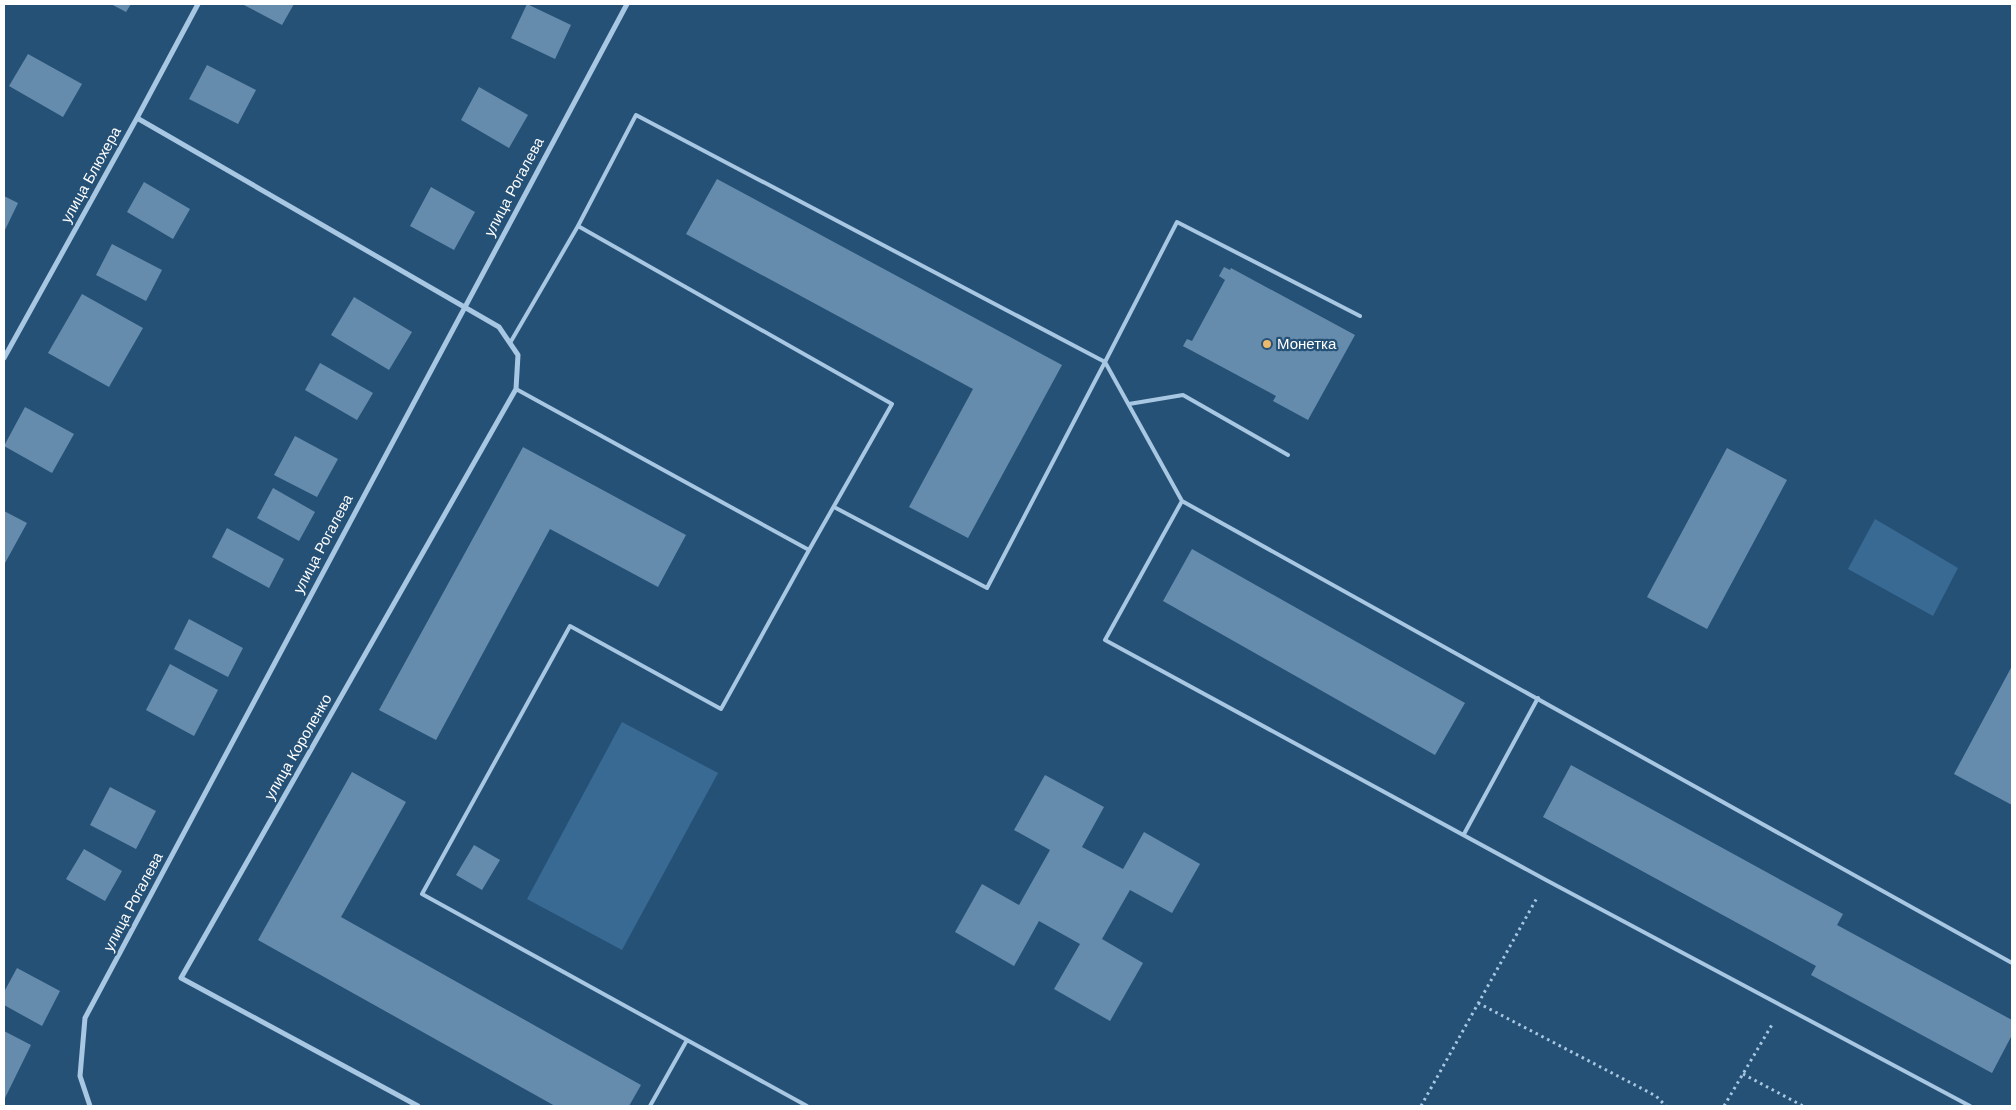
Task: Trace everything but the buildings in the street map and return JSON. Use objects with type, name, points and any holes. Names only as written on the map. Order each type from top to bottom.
[{"type":"street","name":"улица Блюхера","points":[[4,358],[198,4]]},
{"type":"street","name":"улица Рогалева","points":[[90,1106],[80,1076],[85,1018],[627,4]]},
{"type":"street","name":"улица Короленко","points":[[137,118],[499,327],[518,355],[516,388],[182,978],[418,1106]]},
{"type":"lane","points":[[510,343],[578,226],[636,115],[1105,362],[1182,501],[2012,963]]},
{"type":"lane","points":[[834,507],[987,588],[1177,222],[1360,316]]},
{"type":"lane","points":[[578,226],[892,404],[721,709],[570,626],[422,894],[807,1106]]},
{"type":"lane","points":[[516,388],[809,550]]},
{"type":"lane","points":[[1129,404],[1183,395],[1288,455]]},
{"type":"lane","points":[[1182,501],[1105,640],[1546,880],[1970,1106]]},
{"type":"lane","points":[[1464,834],[1538,698]]},
{"type":"lane","points":[[650,1106],[687,1040]]},
{"type":"path","points":[[1421,1106],[1546,880]]},
{"type":"path","points":[[1478,1003],[1656,1096],[1666,1106]]},
{"type":"path","points":[[1724,1106],[1782,1007]]},
{"type":"path","points":[[1743,1074],[1802,1106]]},
{"type":"shaded area","points":[[1875,519],[1958,568],[1933,616],[1848,569]]},
{"type":"shaded area","points":[[622,722],[718,773],[622,950],[527,899]]},
{"type":"place","name":"Монетка","points":[[1267,344]]}]
